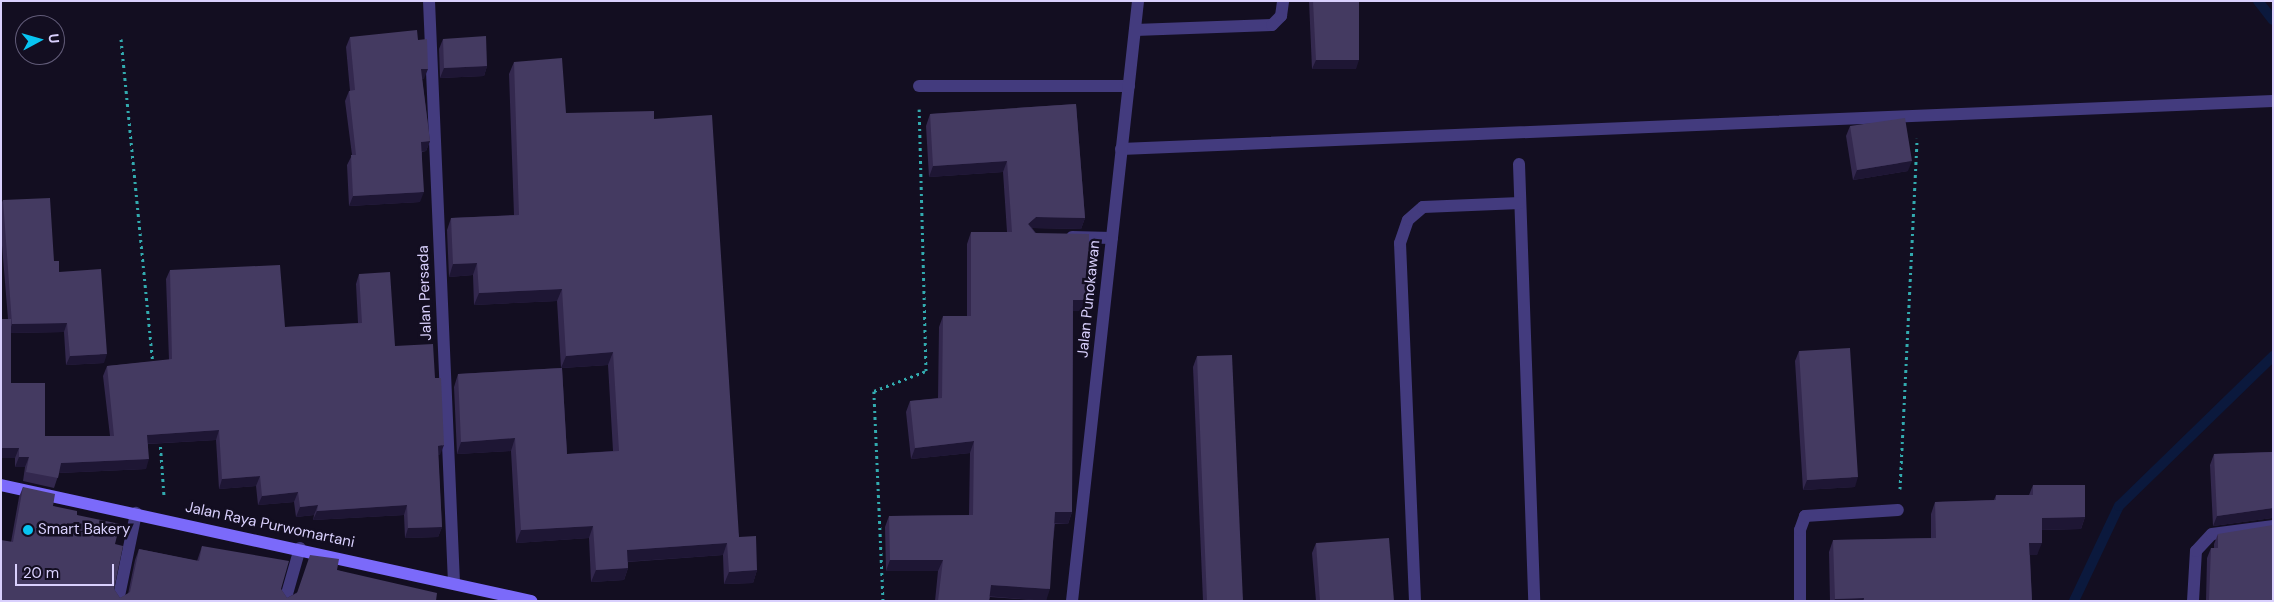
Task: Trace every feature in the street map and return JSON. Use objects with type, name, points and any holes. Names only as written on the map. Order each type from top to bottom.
[{"type":"street","name":"Jalan Persada","points":[[429,1],[454,583]]},
{"type":"street","name":"Jalan Punokawan","points":[[1072,601],[1138,1]]},
{"type":"street","points":[[1135,30],[1272,25],[1281,16],[1283,1]]},
{"type":"street","points":[[919,86],[1128,86]]},
{"type":"street","points":[[1121,149],[2273,100]]},
{"type":"street","points":[[1519,164],[1534,601]]},
{"type":"street","points":[[1416,601],[1400,243],[1408,220],[1423,207],[1520,202]]},
{"type":"street","points":[[1059,236],[1112,238]]},
{"type":"street","name":"Jalan Raya Purwomartani","points":[[1,485],[300,548],[531,601]]},
{"type":"street","points":[[1800,601],[1800,530],[1805,516],[1898,510]]},
{"type":"street","points":[[118,601],[136,513]]},
{"type":"street","points":[[2193,601],[2196,551],[2212,534],[2273,526]]},
{"type":"street","points":[[285,601],[300,548]]},
{"type":"path","points":[[121,39],[154,371]]},
{"type":"path","points":[[883,601],[874,391],[926,371],[919,86]]},
{"type":"path","points":[[1898,510],[1918,115]]},
{"type":"path","points":[[159,430],[166,519]]},
{"type":"building","points":[[1313,1],[1359,1],[1359,60],[1316,60]]},
{"type":"building","points":[[417,30],[418,40],[427,39],[428,69],[421,69],[430,141],[421,142],[424,192],[353,196],[351,155],[356,155],[349,91],[355,90],[350,37]]},
{"type":"building","points":[[486,36],[487,66],[444,68],[443,39]]},
{"type":"building","points":[[562,58],[566,113],[654,111],[654,119],[712,115],[739,537],[756,536],[757,570],[729,572],[727,543],[627,550],[628,568],[596,570],[593,526],[521,530],[515,438],[461,442],[458,374],[562,368],[567,454],[619,451],[613,352],[566,356],[562,289],[479,293],[477,263],[453,264],[451,218],[519,215],[514,62]]},
{"type":"building","points":[[1076,104],[1085,218],[1036,217],[1028,224],[1035,233],[1089,234],[1089,300],[1073,300],[1072,512],[1055,512],[1050,589],[991,585],[989,601],[938,601],[943,560],[890,560],[889,516],[973,515],[974,441],[915,448],[910,401],[942,398],[943,316],[971,316],[971,232],[1012,232],[1007,161],[933,166],[930,114]]},
{"type":"building","points":[[1905,118],[1912,161],[1857,170],[1850,126]]},
{"type":"building","points":[[50,198],[54,261],[59,261],[59,272],[101,269],[107,354],[70,356],[67,323],[12,324],[3,200]]},
{"type":"building","points":[[280,265],[285,327],[362,323],[359,274],[390,272],[395,346],[433,344],[435,378],[441,378],[444,445],[438,446],[442,527],[408,528],[407,505],[317,511],[318,505],[300,507],[298,492],[262,496],[260,476],[222,479],[219,430],[147,435],[149,459],[61,463],[58,478],[26,472],[29,457],[19,457],[19,448],[1,448],[1,319],[11,319],[11,383],[45,383],[45,436],[114,436],[107,366],[172,359],[170,270]]},
{"type":"building","points":[[1850,348],[1858,477],[1807,480],[1799,351]]},
{"type":"building","points":[[1232,355],[1243,601],[1207,601],[1197,356]]},
{"type":"building","points":[[2273,452],[2273,508],[2217,516],[2214,454]]},
{"type":"building","points":[[2033,485],[2085,485],[2085,517],[2042,518],[2042,543],[2029,543],[2032,601],[1864,601],[1864,598],[1835,599],[1833,540],[1936,538],[1935,502],[1996,500],[1996,495],[2033,495]]},
{"type":"building","points":[[23,487],[55,494],[53,506],[77,511],[77,515],[120,524],[115,544],[123,546],[114,589],[120,598],[130,592],[139,549],[199,561],[202,546],[289,561],[281,589],[287,598],[297,593],[310,555],[339,559],[337,570],[437,593],[436,601],[1,601],[1,540],[13,542]]},
{"type":"building","points":[[2273,525],[2273,601],[2209,601],[2211,548],[2218,548],[2218,534]]},
{"type":"building","points":[[1389,538],[1394,601],[1320,601],[1316,543]]},
{"type":"waterway","points":[[2258,1],[2273,20]]},
{"type":"waterway","points":[[2074,601],[2119,506],[2273,356]]},
{"type":"place","name":"Smart Bakery","points":[[28,530]]}]
